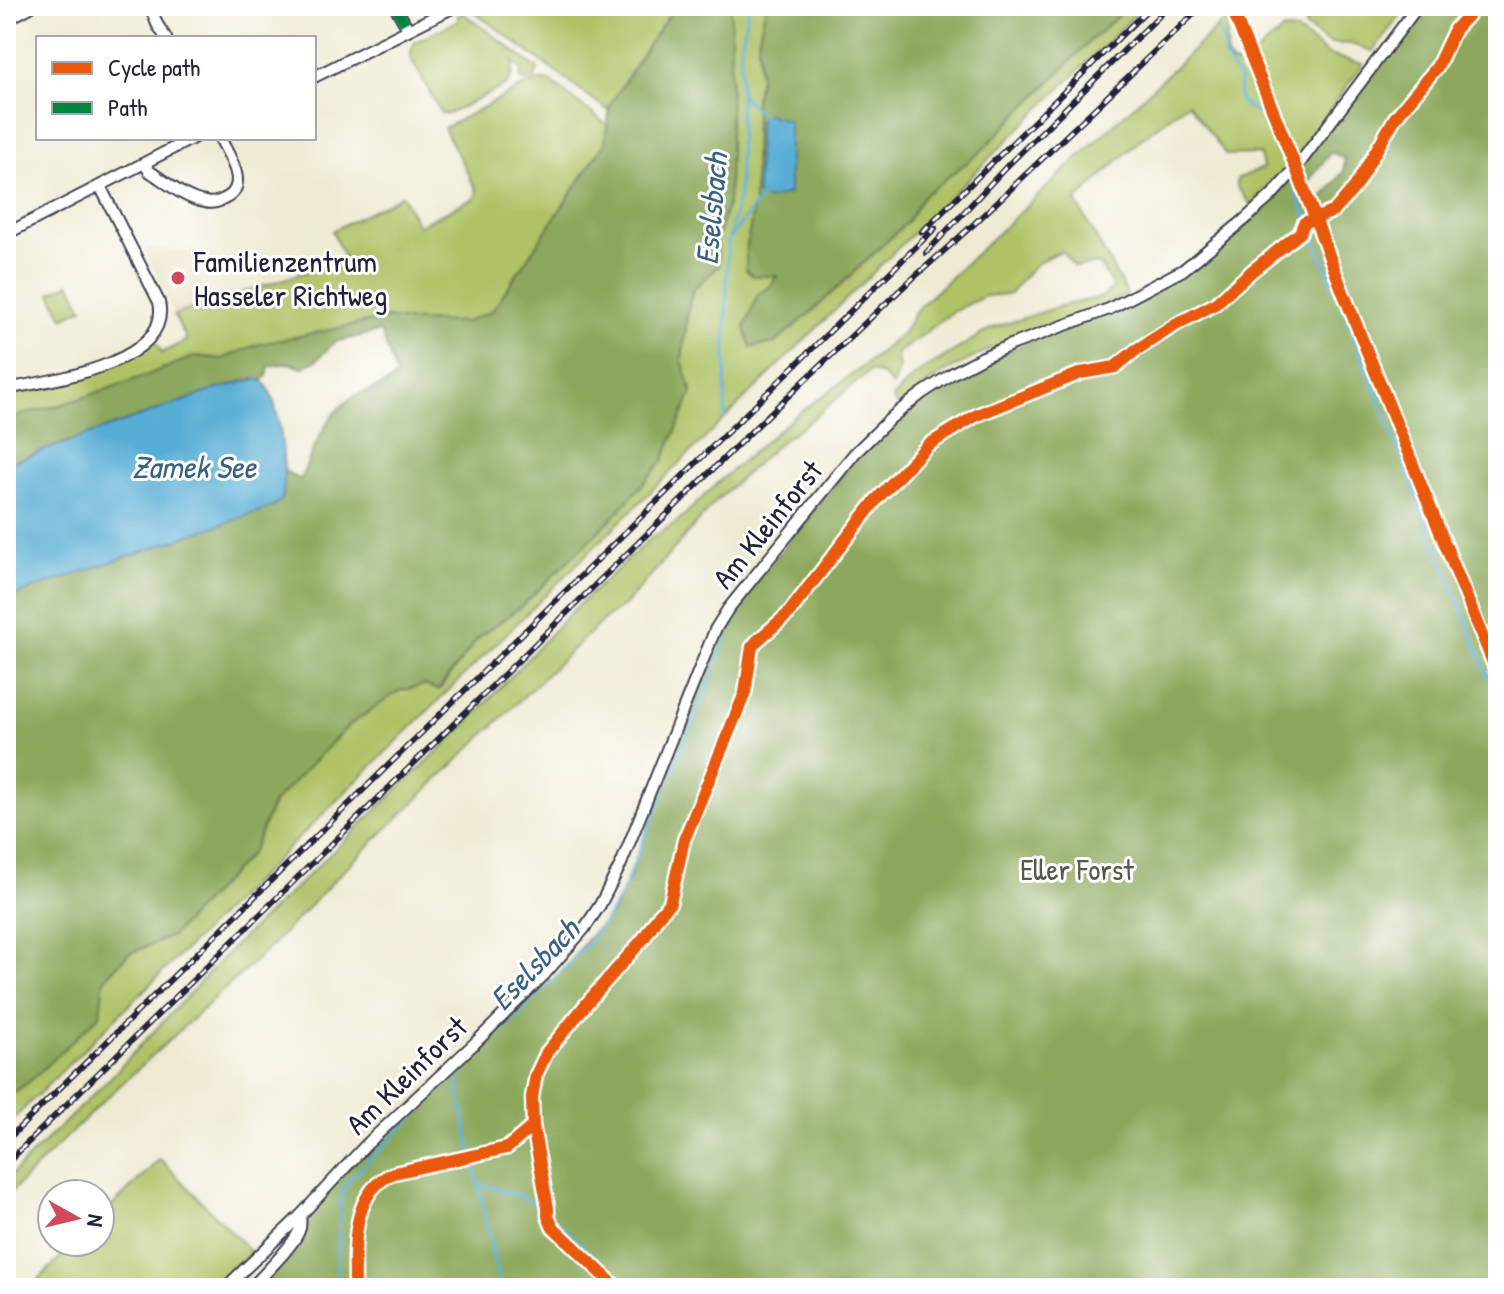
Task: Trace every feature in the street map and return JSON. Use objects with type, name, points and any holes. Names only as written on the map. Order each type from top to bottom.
[{"type":"street","points":[[10,14],[32,6]]},
{"type":"street","points":[[137,6],[156,8],[157,24],[165,36]]},
{"type":"street","points":[[395,6],[408,29]]},
{"type":"street","points":[[316,76],[456,6]]},
{"type":"street","name":"Am Kleinforst","points":[[225,1288],[301,1215],[367,1144],[544,975],[584,929],[621,864],[715,630],[728,609],[854,454],[892,417],[953,373],[1011,345],[1109,309],[1183,270],[1285,182],[1418,6]]},
{"type":"street","points":[[6,234],[189,140]]},
{"type":"street","points":[[145,164],[149,171],[195,199],[207,203],[221,201],[232,194],[238,179],[221,140]]},
{"type":"street","points":[[6,389],[92,371],[136,349],[158,327],[162,313],[159,302],[100,186]]},
{"type":"street","name":"Am Kleinforst","points":[[251,1288],[297,1234],[301,1215]]},
{"type":"street","points":[[263,1250],[274,1262]]},
{"type":"shaded area","name":"Familienzentrum Hasseler Richtweg","points":[[145,248],[193,251],[206,305],[174,315]]},
{"type":"green space","points":[[475,6],[676,6],[646,48],[609,111],[474,12]]},
{"type":"green space","points":[[676,6],[731,6],[730,155],[728,202],[717,239],[719,266],[693,289],[688,309],[682,360],[692,393],[663,461],[618,512],[524,604],[479,637],[438,690],[425,685],[399,691],[348,726],[273,803],[252,852],[172,936],[128,954],[104,979],[100,1015],[30,1081],[6,1098],[6,598],[274,506],[283,498],[284,470],[301,478],[320,436],[339,408],[353,397],[387,383],[396,375],[382,334],[378,332],[334,342],[317,360],[302,368],[290,363],[269,366],[267,376],[262,381],[244,381],[6,464],[6,422],[196,356],[222,359],[256,345],[387,318],[466,322],[492,311],[605,143],[610,105]]},
{"type":"green space","points":[[731,6],[766,6],[758,41],[760,76],[755,100],[754,205],[746,270],[753,276],[777,276],[770,287],[758,294],[745,327],[751,347],[775,343],[817,307],[907,222],[923,196],[979,153],[1091,40],[1129,6],[1144,6],[6,1126],[6,1098],[30,1081],[99,1015],[104,979],[128,954],[172,936],[252,852],[273,803],[349,725],[399,691],[425,685],[439,690],[479,637],[524,604],[618,512],[692,393],[682,360],[688,309],[693,289],[719,266],[717,239],[728,202]]},
{"type":"green space","points":[[766,6],[1129,6],[979,153],[923,196],[907,222],[817,307],[775,343],[751,347],[745,328],[758,294],[770,287],[777,276],[753,276],[746,270],[754,205],[755,100],[760,76],[758,41]]},
{"type":"green space","points":[[1312,6],[1407,6],[1373,51],[1351,44],[1329,43],[1305,26]]},
{"type":"green space","name":"Eller Forst","points":[[1422,6],[1498,6],[1498,1288],[253,1288],[303,1236],[307,1211],[458,1062],[565,969],[587,939],[614,911],[629,879],[718,630],[866,445],[894,418],[954,375],[1184,273],[1273,197]],"holes":[[[1331,152],[1344,158],[1344,171],[1321,200],[1306,184]]]},
{"type":"green space","points":[[463,13],[538,69],[535,78],[524,81],[520,78],[522,70],[512,61],[513,72],[508,84],[449,114],[441,113],[411,58],[411,51],[415,42],[458,21],[458,15]]},
{"type":"green space","points":[[1227,18],[1227,58],[1232,64],[1243,64],[1283,30],[1297,31],[1329,55],[1363,64],[1294,158],[1251,205],[1237,187],[1237,179],[1263,168],[1260,154],[1226,155],[1188,103],[1143,137],[1076,201],[1127,294],[988,350],[943,373],[898,406],[893,398],[915,375],[990,329],[1061,306],[1102,297],[1114,288],[1100,266],[1075,267],[1062,251],[1032,268],[1010,294],[985,296],[954,311],[897,354],[899,372],[892,386],[883,375],[870,371],[780,442],[715,502],[625,605],[604,619],[347,867],[266,951],[103,1101],[6,1197],[6,1180],[110,1078],[233,947],[462,728],[571,612],[651,538],[677,522],[796,415],[903,333],[917,309]]},
{"type":"green space","points":[[537,81],[550,81],[607,125],[605,143],[492,311],[466,322],[387,318],[257,345],[222,359],[196,356],[6,422],[6,391],[93,373],[154,338],[162,353],[187,340],[174,315],[345,259],[332,231],[402,195],[418,226],[474,199],[477,191],[444,128]]},
{"type":"green space","points":[[70,283],[83,308],[63,318],[51,293]]},
{"type":"green space","points":[[160,1159],[251,1252],[214,1288],[30,1288],[60,1258],[116,1258],[116,1202]]},
{"type":"water","points":[[766,114],[789,121],[789,194],[766,200],[757,194],[758,121]]},
{"type":"water","name":"Zamek See","points":[[255,379],[266,385],[279,425],[284,477],[281,501],[266,509],[6,598],[6,464],[217,389]]},
{"type":"waterway","name":"Eselsbach","points":[[725,417],[728,241],[739,195],[741,46],[749,6]]},
{"type":"waterway","points":[[1219,30],[1225,58],[1240,80],[1239,99],[1266,118],[1270,126]]},
{"type":"waterway","points":[[741,94],[763,117]]},
{"type":"waterway","points":[[1296,191],[1498,701]]},
{"type":"waterway","points":[[730,238],[762,196]]},
{"type":"waterway","name":"Eselsbach","points":[[336,1288],[341,1196],[347,1182],[564,969],[603,923],[622,892],[714,672],[726,632]]},
{"type":"waterway","points":[[460,1071],[459,1094],[500,1288]]},
{"type":"waterway","points":[[479,1184],[521,1196],[542,1208]]},
{"type":"waterway","points":[[556,1221],[627,1288]]},
{"type":"railway","points":[[922,232],[1151,6]]},
{"type":"railway","points":[[926,253],[1007,166],[1169,6]]},
{"type":"railway","points":[[6,1164],[762,421],[1202,6]]},
{"type":"railway","points":[[6,1141],[935,228]]},
{"type":"marked path","points":[[395,6],[408,29]]},
{"type":"cycle path","points":[[1231,6],[1498,675]]},
{"type":"cycle path","points":[[617,1288],[552,1226],[548,1216],[533,1126],[532,1097],[536,1075],[547,1052],[670,903],[684,840],[745,693],[752,647],[788,614],[876,500],[928,445],[977,415],[1081,373],[1115,367],[1177,324],[1215,304],[1300,233],[1304,223],[1334,211],[1355,187],[1395,118],[1437,67],[1455,29],[1476,6]]},
{"type":"cycle path","points":[[355,1288],[358,1222],[369,1193],[380,1182],[394,1173],[507,1148],[533,1126]]},
{"type":"place","name":"Familienzentrum Hasseler Richtweg","points":[[178,278]]}]
